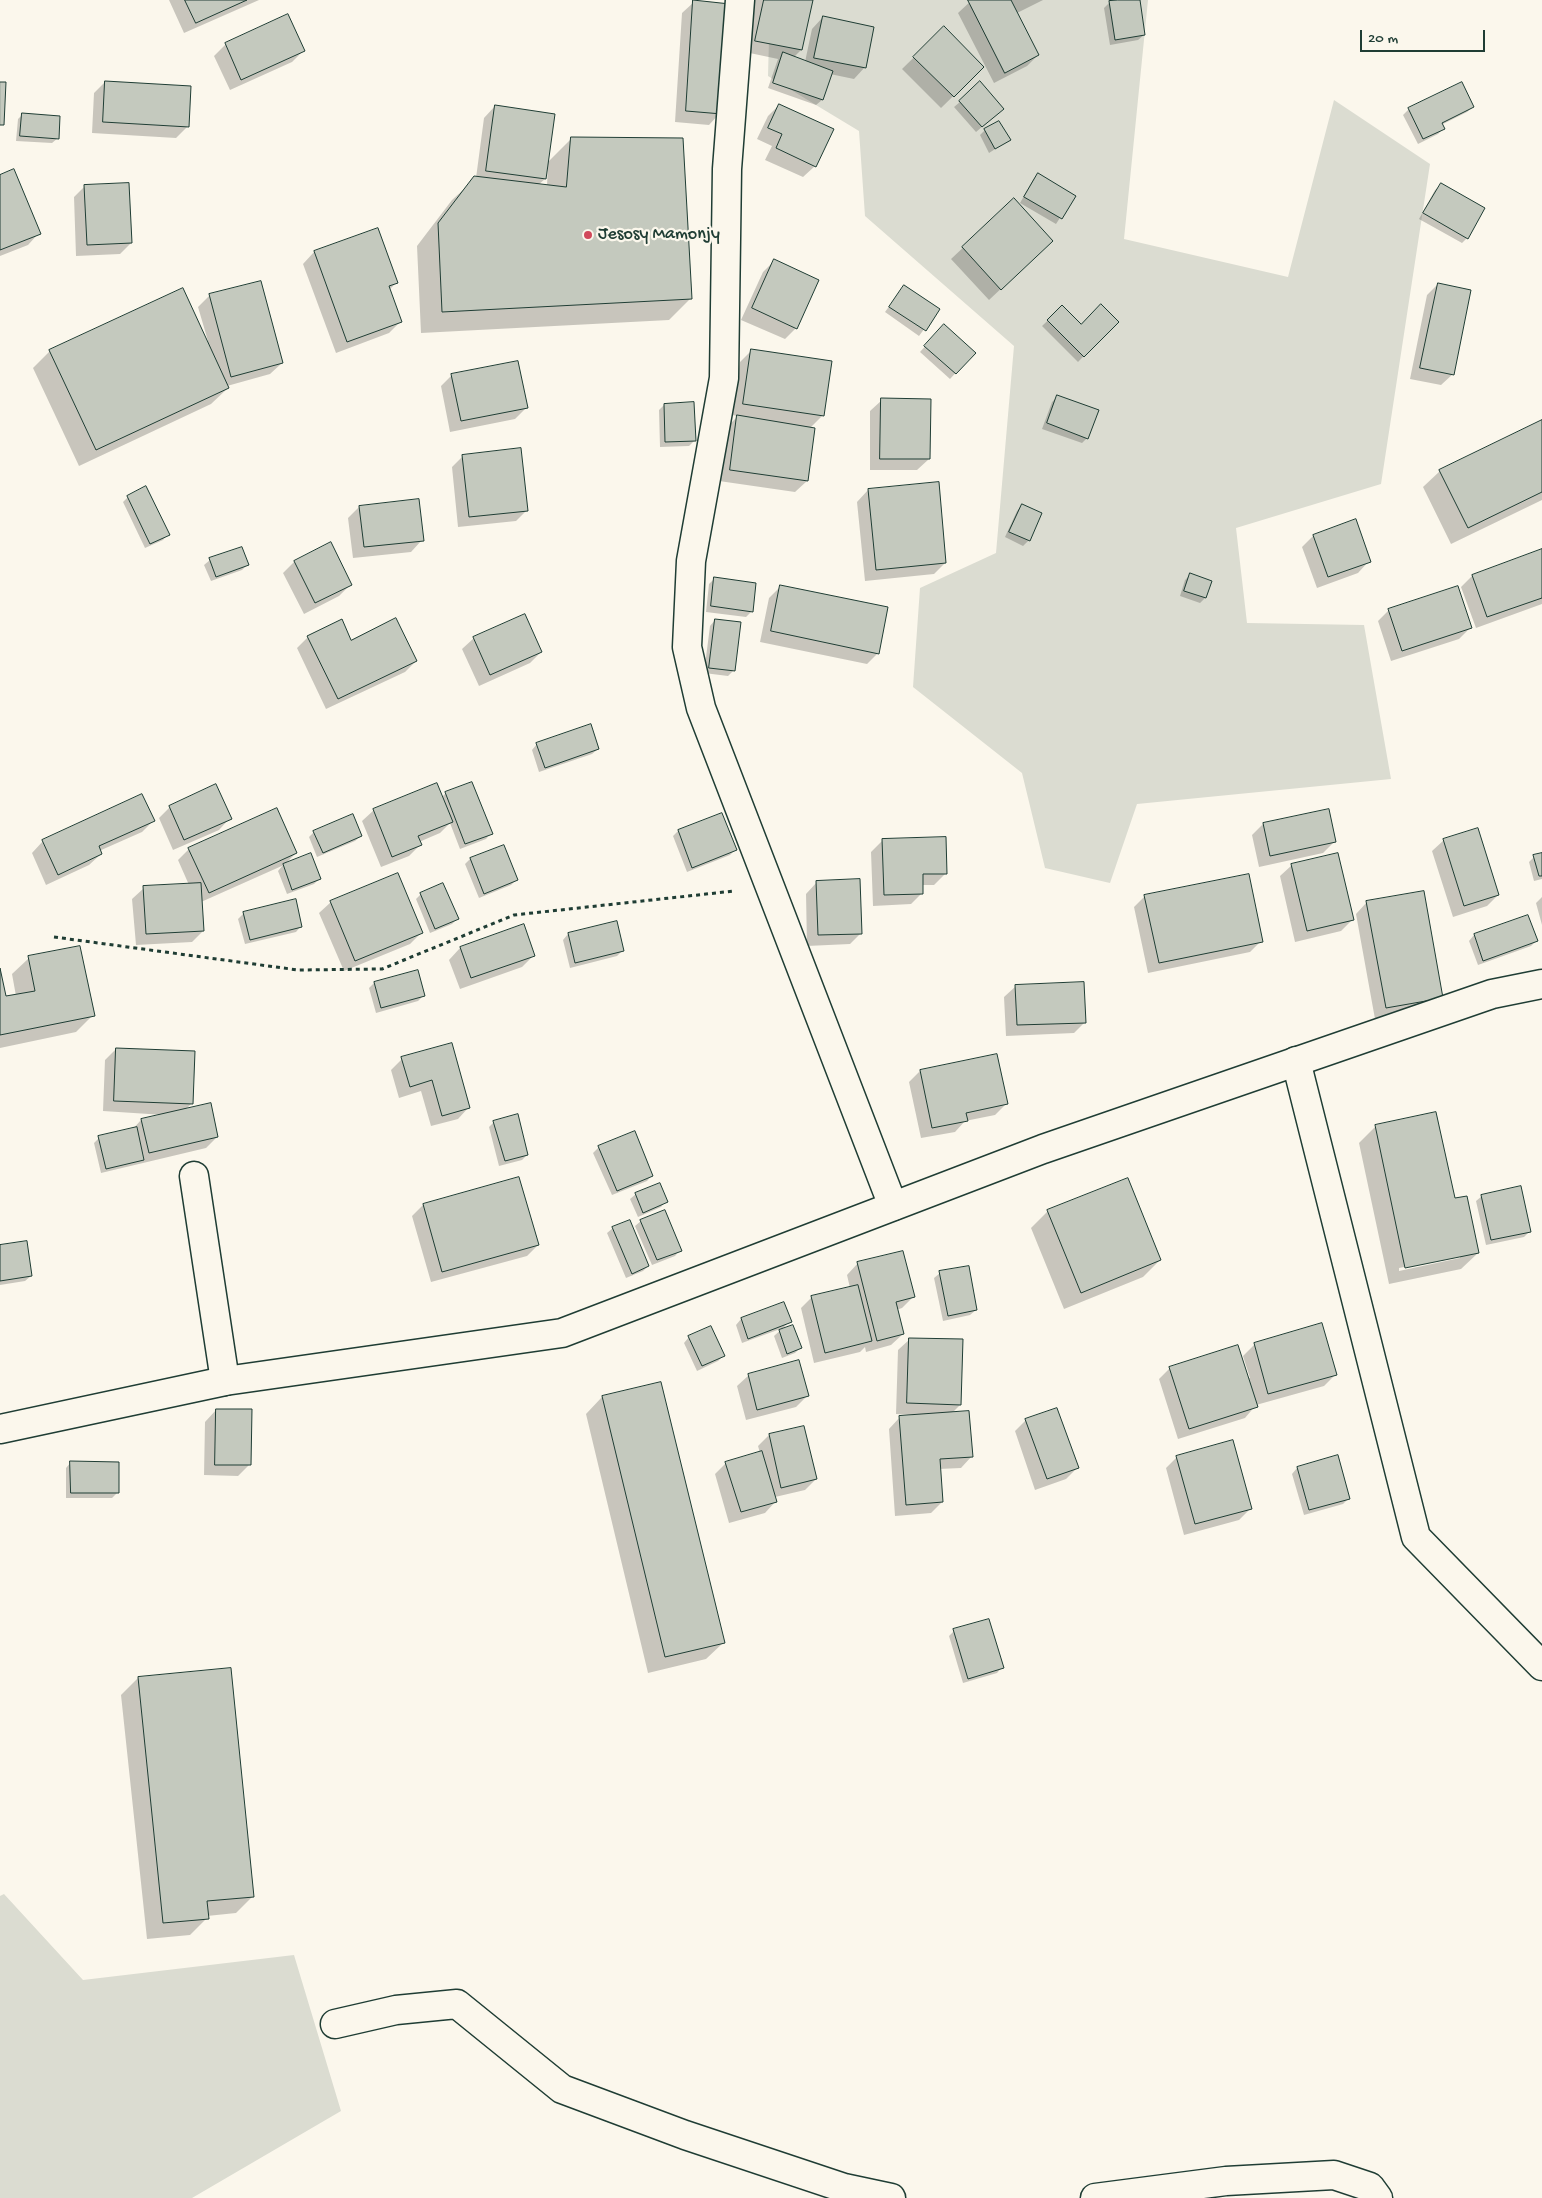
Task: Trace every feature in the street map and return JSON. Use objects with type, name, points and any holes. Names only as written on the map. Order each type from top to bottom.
[{"type":"street","points":[[740,0],[727,168],[724,378],[691,561],[686,647],[701,708],[893,1206]]},
{"type":"street","points":[[0,1429],[225,1381],[562,1334],[1043,1149],[1492,994],[1542,984]]},
{"type":"street","points":[[1296,1062],[1416,1537],[1542,1666]]},
{"type":"street","points":[[194,1176],[225,1381]]},
{"type":"street","points":[[335,2024],[396,2010],[457,2004],[562,2089],[685,2136],[844,2188],[891,2198]]},
{"type":"street","points":[[1095,2198],[1226,2181],[1334,2175],[1370,2187],[1378,2198]]},
{"type":"path","points":[[54,938],[298,970],[382,969],[514,915],[727,890],[773,896]]},
{"type":"shaded area","points":[[770,0],[1148,0],[1124,239],[1288,277],[1334,100],[1430,164],[1381,484],[1236,528],[1247,623],[1364,625],[1391,779],[1137,804],[1110,883],[1045,868],[1022,773],[913,687],[920,588],[996,553],[1014,346],[865,216],[859,131],[768,76]]},
{"type":"shaded area","points":[[4,1894],[83,1980],[294,1955],[341,2111],[192,2198],[0,2198],[0,1896]]},
{"type":"building","points":[[185,0],[247,0],[196,23]]},
{"type":"building","points":[[693,0],[730,4],[722,114],[686,111]]},
{"type":"building","points":[[764,0],[813,0],[802,50],[755,41]]},
{"type":"building","points":[[968,0],[1011,0],[1039,55],[1005,73]]},
{"type":"building","points":[[1140,0],[1145,35],[1115,40],[1109,1]]},
{"type":"building","points":[[288,14],[305,51],[241,80],[225,43]]},
{"type":"building","points":[[823,16],[874,27],[866,68],[814,58]]},
{"type":"building","points":[[944,26],[984,67],[954,97],[913,57]]},
{"type":"building","points":[[783,52],[833,71],[823,100],[773,83]]},
{"type":"building","points":[[105,81],[191,86],[189,127],[103,122]]},
{"type":"building","points":[[980,81],[1004,109],[982,127],[959,101]]},
{"type":"building","points":[[0,82],[6,82],[4,125],[0,125]]},
{"type":"building","points":[[1462,82],[1474,107],[1442,123],[1445,129],[1423,139],[1408,108]]},
{"type":"building","points":[[779,104],[834,129],[816,167],[776,148],[782,134],[768,128]]},
{"type":"building","points":[[495,105],[555,114],[546,179],[486,171]]},
{"type":"building","points":[[22,113],[60,116],[59,139],[20,136]]},
{"type":"building","points":[[999,121],[1011,140],[995,149],[984,129]]},
{"type":"building","points":[[571,137],[683,138],[692,299],[442,312],[438,223],[474,176],[566,187]]},
{"type":"building","points":[[14,169],[41,234],[0,250],[0,175]]},
{"type":"building","points":[[1038,173],[1076,196],[1062,219],[1024,197]]},
{"type":"building","points":[[129,183],[132,243],[87,245],[84,185]]},
{"type":"building","points":[[1441,183],[1485,208],[1468,239],[1423,213]]},
{"type":"building","points":[[1014,198],[1053,241],[1001,290],[962,247]]},
{"type":"building","points":[[378,228],[398,283],[389,286],[402,322],[347,342],[314,251]]},
{"type":"building","points":[[774,259],[819,280],[797,329],[752,308]]},
{"type":"building","points":[[261,281],[283,363],[231,377],[209,294]]},
{"type":"building","points":[[1438,283],[1471,290],[1454,375],[1420,368]]},
{"type":"building","points":[[904,285],[940,309],[926,331],[889,307]]},
{"type":"building","points":[[183,288],[229,388],[96,450],[49,350]]},
{"type":"building","points":[[1101,304],[1119,322],[1084,357],[1047,320],[1062,305],[1081,324]]},
{"type":"building","points":[[944,324],[976,353],[956,374],[924,346]]},
{"type":"building","points":[[751,349],[832,361],[824,416],[743,404]]},
{"type":"building","points":[[518,361],[528,408],[461,421],[451,374]]},
{"type":"building","points":[[1057,395],[1099,410],[1088,439],[1047,423]]},
{"type":"building","points":[[881,398],[931,399],[930,459],[880,459]]},
{"type":"building","points":[[694,402],[696,441],[665,442],[664,404]]},
{"type":"building","points":[[737,415],[815,428],[808,481],[730,470]]},
{"type":"building","points":[[1542,420],[1542,492],[1468,528],[1439,470]]},
{"type":"building","points":[[521,448],[528,511],[469,517],[462,455]]},
{"type":"building","points":[[939,482],[946,563],[876,570],[868,489]]},
{"type":"building","points":[[146,486],[170,535],[150,544],[127,496]]},
{"type":"building","points":[[419,499],[424,541],[364,547],[359,506]]},
{"type":"building","points":[[1022,504],[1042,513],[1030,541],[1009,532]]},
{"type":"building","points":[[1356,519],[1371,562],[1328,577],[1313,535]]},
{"type":"building","points":[[331,542],[352,585],[315,603],[294,561]]},
{"type":"building","points":[[242,547],[249,565],[216,577],[209,558]]},
{"type":"building","points":[[1542,549],[1542,598],[1487,617],[1472,575]]},
{"type":"building","points":[[1190,573],[1212,581],[1206,598],[1184,591]]},
{"type":"building","points":[[714,577],[756,583],[753,612],[711,606]]},
{"type":"building","points":[[780,585],[888,607],[879,654],[771,631]]},
{"type":"building","points":[[1458,586],[1472,628],[1402,651],[1388,609]]},
{"type":"building","points":[[525,614],[542,652],[490,675],[473,637]]},
{"type":"building","points":[[396,618],[417,661],[338,699],[307,636],[342,619],[351,640]]},
{"type":"building","points":[[715,619],[741,622],[735,671],[709,668]]},
{"type":"building","points":[[591,724],[599,749],[545,768],[536,743]]},
{"type":"building","points":[[472,782],[493,834],[465,844],[445,792]]},
{"type":"building","points":[[437,783],[453,822],[418,836],[422,845],[392,857],[373,809]]},
{"type":"building","points":[[216,784],[232,819],[184,840],[169,806]]},
{"type":"building","points":[[142,794],[155,821],[99,846],[102,854],[58,875],[42,840]]},
{"type":"building","points":[[277,808],[297,853],[209,893],[188,848]]},
{"type":"building","points":[[1329,809],[1336,842],[1270,856],[1263,823]]},
{"type":"building","points":[[722,813],[737,850],[692,868],[678,830]]},
{"type":"building","points":[[353,814],[362,836],[323,853],[313,831]]},
{"type":"building","points":[[1478,828],[1499,895],[1464,906],[1443,839]]},
{"type":"building","points":[[946,837],[947,874],[923,874],[923,894],[884,895],[882,839]]},
{"type":"building","points":[[504,845],[518,880],[484,894],[470,858]]},
{"type":"building","points":[[311,853],[321,879],[292,890],[283,864]]},
{"type":"building","points":[[1338,853],[1354,920],[1307,931],[1291,864]]},
{"type":"building","points":[[1542,853],[1542,876],[1539,876],[1533,855]]},
{"type":"building","points":[[398,873],[423,933],[355,961],[330,901]]},
{"type":"building","points":[[1249,874],[1263,942],[1159,963],[1144,895]]},
{"type":"building","points":[[860,879],[862,934],[818,935],[816,881]]},
{"type":"building","points":[[201,883],[204,931],[146,934],[143,886]]},
{"type":"building","points":[[443,883],[459,919],[435,929],[420,893]]},
{"type":"building","points":[[1424,891],[1443,998],[1386,1008],[1366,901]]},
{"type":"building","points":[[296,899],[302,927],[250,940],[243,912]]},
{"type":"building","points":[[1528,915],[1538,941],[1483,961],[1474,934]]},
{"type":"building","points":[[617,921],[624,951],[575,963],[568,933]]},
{"type":"building","points":[[524,924],[535,956],[471,978],[460,947]]},
{"type":"building","points":[[80,946],[95,1016],[0,1035],[0,968],[6,996],[35,991],[28,956]]},
{"type":"building","points":[[418,970],[425,996],[381,1008],[374,982]]},
{"type":"building","points":[[1084,982],[1086,1023],[1017,1025],[1015,985]]},
{"type":"building","points":[[452,1043],[470,1108],[442,1116],[432,1080],[410,1087],[401,1057]]},
{"type":"building","points":[[116,1048],[195,1051],[193,1104],[114,1101]]},
{"type":"building","points":[[997,1054],[1008,1104],[966,1113],[968,1121],[932,1128],[920,1070]]},
{"type":"building","points":[[211,1103],[218,1137],[149,1153],[141,1119]]},
{"type":"building","points":[[1436,1112],[1455,1198],[1467,1196],[1479,1253],[1405,1268],[1375,1125]]},
{"type":"building","points":[[518,1114],[528,1155],[505,1161],[493,1121]]},
{"type":"building","points":[[137,1127],[144,1160],[106,1169],[98,1136]]},
{"type":"building","points":[[635,1131],[653,1176],[617,1191],[598,1146]]},
{"type":"building","points":[[519,1177],[539,1245],[442,1272],[423,1204]]},
{"type":"building","points":[[1128,1178],[1161,1260],[1081,1293],[1047,1210]]},
{"type":"building","points":[[660,1183],[668,1202],[643,1213],[635,1193]]},
{"type":"building","points":[[1521,1186],[1531,1232],[1491,1240],[1481,1195]]},
{"type":"building","points":[[665,1210],[682,1251],[657,1260],[640,1220]]},
{"type":"building","points":[[630,1220],[649,1266],[632,1274],[612,1227]]},
{"type":"building","points":[[27,1241],[32,1276],[0,1281],[0,1245]]},
{"type":"building","points":[[903,1251],[915,1297],[896,1302],[904,1334],[877,1341],[857,1262]]},
{"type":"building","points":[[969,1266],[977,1310],[948,1316],[939,1271]]},
{"type":"building","points":[[858,1285],[872,1341],[825,1353],[811,1296]]},
{"type":"building","points":[[784,1302],[792,1322],[748,1339],[741,1318]]},
{"type":"building","points":[[1322,1323],[1337,1375],[1268,1394],[1254,1343]]},
{"type":"building","points":[[793,1325],[802,1348],[787,1354],[779,1330]]},
{"type":"building","points":[[711,1326],[725,1356],[702,1366],[688,1336]]},
{"type":"building","points":[[909,1338],[963,1339],[961,1405],[907,1403]]},
{"type":"building","points":[[1238,1345],[1258,1407],[1189,1429],[1169,1367]]},
{"type":"building","points":[[799,1360],[809,1396],[757,1410],[748,1374]]},
{"type":"building","points":[[661,1382],[725,1643],[665,1657],[602,1396]]},
{"type":"building","points":[[1057,1408],[1079,1468],[1047,1479],[1025,1419]]},
{"type":"building","points":[[216,1409],[252,1409],[251,1465],[215,1465]]},
{"type":"building","points":[[969,1411],[973,1457],[940,1459],[943,1502],[906,1505],[899,1416]]},
{"type":"building","points":[[804,1426],[817,1479],[781,1488],[769,1434]]},
{"type":"building","points":[[1233,1440],[1252,1509],[1195,1524],[1176,1456]]},
{"type":"building","points":[[762,1451],[777,1502],[741,1512],[725,1462]]},
{"type":"building","points":[[1338,1455],[1350,1499],[1309,1510],[1297,1467]]},
{"type":"building","points":[[70,1461],[119,1462],[119,1493],[71,1493]]},
{"type":"building","points":[[989,1619],[1004,1668],[968,1679],[953,1629]]},
{"type":"building","points":[[231,1668],[254,1897],[207,1901],[209,1919],[163,1923],[138,1677]]},
{"type":"place","name":"Jesosy Mamonjy","points":[[588,235]]}]
